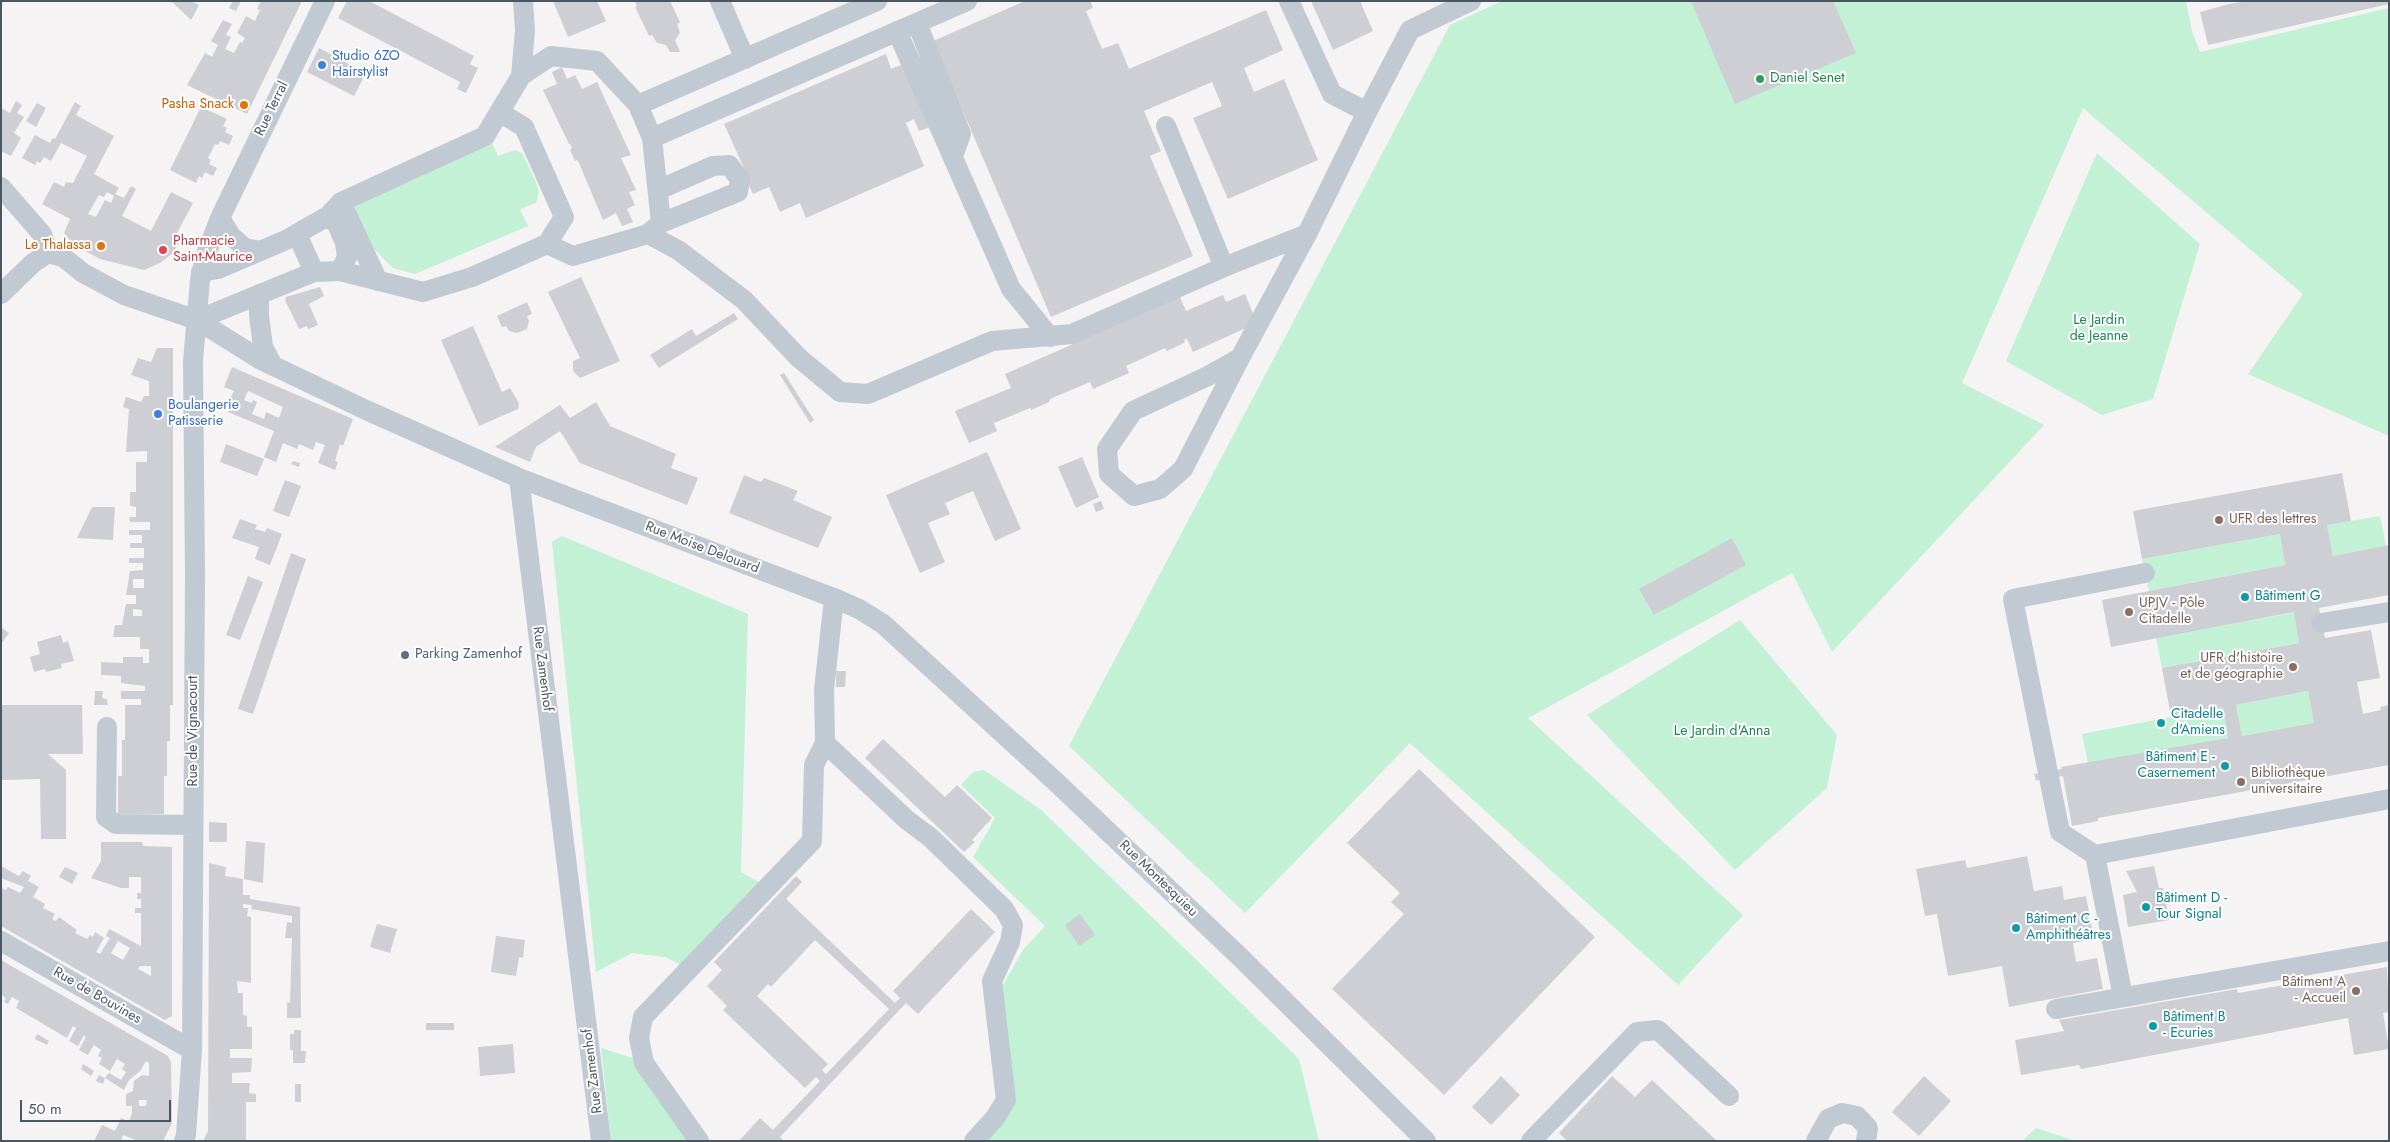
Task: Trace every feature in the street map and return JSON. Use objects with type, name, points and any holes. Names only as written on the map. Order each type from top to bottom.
[{"type":"street","name":"Rue Terral","points":[[201,272],[220,218],[325,1]]},
{"type":"street","points":[[521,76],[524,30],[523,1]]},
{"type":"street","points":[[720,1],[744,59]]},
{"type":"street","points":[[638,105],[877,1]]},
{"type":"street","points":[[652,138],[966,1]]},
{"type":"street","points":[[1289,1],[1332,94],[1367,112]]},
{"type":"street","points":[[1240,358],[1208,376],[1133,411],[1107,449],[1109,474],[1134,496],[1160,489],[1183,469],[1307,234],[1410,30],[1471,1]]},
{"type":"street","points":[[916,23],[961,134],[953,156]]},
{"type":"street","points":[[897,31],[1011,289],[1050,337]]},
{"type":"street","points":[[201,272],[218,270],[262,251],[297,234],[334,209],[485,136],[521,76],[551,56],[597,61],[638,105],[652,138],[658,190],[655,229]]},
{"type":"street","points":[[197,320],[314,272],[340,271],[423,292],[480,274],[548,244],[564,217],[524,127],[499,112]]},
{"type":"street","points":[[1166,126],[1224,266]]},
{"type":"street","points":[[548,244],[573,256],[655,229],[738,192],[740,179],[729,165],[713,166],[658,190]]},
{"type":"street","points":[[1,187],[42,234],[48,253]]},
{"type":"street","points":[[334,209],[337,224],[345,243],[347,257],[340,271]]},
{"type":"street","points":[[334,209],[378,282]]},
{"type":"street","points":[[220,218],[231,236],[245,248],[262,251]]},
{"type":"street","points":[[655,229],[678,250],[744,300],[799,358],[840,392],[868,394],[992,341],[1072,334],[1224,266],[1307,234]]},
{"type":"street","points":[[297,234],[314,272]]},
{"type":"street","points":[[1,294],[33,263],[48,253],[63,257],[83,273],[124,295],[197,320],[267,363],[518,478]]},
{"type":"street","name":"Rue de Vignacourt","points":[[184,1141],[192,1050],[195,576],[193,361],[201,272]]},
{"type":"street","points":[[260,294],[259,315],[267,363]]},
{"type":"street","name":"Rue Moise Delouard","points":[[518,478],[834,598],[860,609],[883,624]]},
{"type":"street","name":"Rue Zamenhof","points":[[518,478],[600,1141]]},
{"type":"street","points":[[2144,573],[2013,599],[2060,832],[2095,854],[2389,800]]},
{"type":"street","points":[[699,1141],[644,1063],[639,1038],[643,1017],[812,841],[814,765],[825,743],[824,690],[834,598]]},
{"type":"street","points":[[2322,623],[2389,612]]},
{"type":"street","name":"Rue Montesquieu","points":[[883,624],[1056,782],[1219,937],[1426,1141]]},
{"type":"street","points":[[107,727],[106,817],[116,824],[193,824]]},
{"type":"street","points":[[825,743],[907,820],[931,838],[1004,909],[1012,925],[1010,942],[992,981],[1006,1100],[995,1118],[974,1141]]},
{"type":"street","points":[[2095,854],[2123,997]]},
{"type":"street","name":"Rue de Bouvines","points":[[1,941],[192,1050]]},
{"type":"street","points":[[2056,1009],[2389,951]]},
{"type":"street","points":[[1531,1141],[1637,1032],[1658,1030],[1729,1096]]},
{"type":"street","points":[[1816,1141],[1828,1119],[1842,1113],[1857,1116],[1868,1128],[1866,1141]]},
{"type":"green space","points":[[1502,1],[2186,1],[2192,31],[2200,52],[2389,8],[2389,436],[2248,374],[2303,294],[2083,108],[1962,383],[2044,425],[1832,652],[1792,573],[1528,718],[1743,915],[1678,985],[1410,743],[1245,913],[1069,746],[1450,25]]},
{"type":"green space","points":[[492,143],[498,156],[515,150],[522,153],[536,182],[539,192],[536,203],[520,209],[528,226],[415,274],[393,268],[366,241],[353,209],[361,201]]},
{"type":"green space","name":"Le Jardin de Jeanne","points":[[2097,153],[2200,244],[2153,399],[2102,415],[2006,361]]},
{"type":"green space","points":[[2380,516],[2386,546],[2333,556],[2327,525]]},
{"type":"green space","points":[[2280,534],[2285,565],[2149,591],[2142,559]]},
{"type":"green space","points":[[562,536],[748,614],[741,872],[762,884],[681,965],[665,957],[632,953],[596,972],[552,542]]},
{"type":"green space","points":[[2319,608],[2325,638],[2162,668],[2156,638]]},
{"type":"green space","name":"Le Jardin d'Anna","points":[[1740,620],[1837,735],[1827,788],[1735,870],[1587,715]]},
{"type":"green space","points":[[2308,691],[2314,723],[2242,736],[2236,705]]},
{"type":"green space","points":[[2223,707],[2228,738],[2088,764],[2082,734]]},
{"type":"green space","points":[[984,770],[1040,809],[1299,1059],[1319,1141],[983,1141],[1011,1111],[1015,1098],[1000,990],[1023,950],[1045,926],[973,857],[995,818],[961,785],[973,772]]},
{"type":"green space","points":[[601,1048],[636,1059],[693,1141],[611,1141]]},
{"type":"green space","points":[[2036,1128],[2076,1141],[2022,1141]]},
{"type":"building","points":[[171,1],[191,1],[199,5],[191,20]]},
{"type":"building","points":[[233,1],[241,1],[236,11],[229,8]]},
{"type":"building","points":[[261,1],[302,1],[247,114],[187,85],[205,53],[212,57],[218,45],[211,41],[223,20],[232,24],[226,35],[231,37],[225,49],[234,53],[240,42],[242,43],[245,38],[237,33],[246,16],[255,21],[260,10],[257,9]]},
{"type":"building","points":[[347,1],[369,1],[474,56],[470,64],[478,68],[466,93],[457,89],[460,82],[338,18]]},
{"type":"building","points":[[553,1],[597,1],[606,21],[568,37]]},
{"type":"building","points":[[635,1],[670,1],[680,22],[677,24],[680,33],[675,40],[680,52],[670,52],[666,45],[657,43],[652,35],[649,36],[635,7],[637,6]]},
{"type":"building","points":[[1025,1],[1090,1],[1093,8],[1086,11],[1102,49],[1118,43],[1129,69],[1266,10],[1283,50],[1244,68],[1254,92],[1284,79],[1318,160],[1228,199],[1193,118],[1222,106],[1212,82],[1144,111],[1161,151],[1150,156],[1193,256],[1051,317],[953,88],[933,126],[919,131],[914,119],[906,123],[924,166],[806,218],[800,203],[780,212],[769,187],[753,194],[742,170],[744,168],[724,124],[886,54],[891,69],[923,56],[933,41]]},
{"type":"building","points":[[1311,1],[1360,1],[1373,31],[1333,50]]},
{"type":"building","name":"Daniel Senet","points":[[1691,1],[1833,1],[1856,53],[1735,104]]},
{"type":"building","points":[[2247,1],[2389,1],[2389,4],[2208,45],[2200,12]]},
{"type":"building","points":[[319,48],[366,73],[354,96],[307,72]]},
{"type":"building","points":[[562,67],[567,79],[575,75],[582,89],[597,82],[631,155],[621,158],[636,190],[629,192],[635,205],[627,209],[633,222],[622,226],[616,213],[603,220],[579,163],[577,160],[575,161],[570,150],[572,148],[543,90],[557,84],[552,72]]},
{"type":"building","points":[[16,101],[22,105],[17,113],[24,117],[14,133],[21,138],[11,156],[1,151],[1,108],[10,113]]},
{"type":"building","points":[[75,102],[81,106],[76,115],[114,136],[94,174],[119,188],[115,194],[124,198],[131,186],[136,189],[122,216],[151,231],[171,192],[193,203],[177,233],[183,236],[173,253],[160,263],[144,270],[100,259],[74,245],[64,233],[70,219],[42,204],[54,182],[64,187],[66,182],[73,183],[87,156],[61,143],[51,161],[44,157],[40,163],[37,161],[35,165],[22,158],[35,135],[50,143],[53,138],[55,139]],"holes":[[[107,192],[114,196],[111,203],[105,200],[96,217],[88,214],[99,195],[104,197]]]},
{"type":"building","points":[[37,103],[46,108],[36,127],[26,121]]},
{"type":"building","points":[[201,107],[227,119],[223,126],[227,128],[225,132],[233,136],[229,145],[220,141],[218,145],[215,144],[208,158],[211,160],[209,164],[217,168],[213,176],[205,172],[202,178],[199,176],[196,183],[170,170]]},
{"type":"building","points":[[581,277],[620,361],[580,378],[573,371],[573,361],[580,358],[548,292]]},
{"type":"building","points":[[320,287],[324,296],[309,304],[318,325],[308,329],[307,326],[299,329],[285,300],[286,297]]},
{"type":"building","points":[[1245,294],[1257,323],[1193,352],[1187,339],[1185,339],[1184,343],[1167,351],[1165,348],[1126,366],[1129,373],[1093,389],[1090,382],[1050,399],[1049,402],[1031,410],[1030,408],[994,423],[997,431],[969,443],[955,411],[1011,388],[1005,374],[1180,297],[1186,311],[1223,295],[1226,302]]},
{"type":"building","points":[[527,302],[532,314],[527,316],[529,321],[527,329],[517,333],[509,331],[506,326],[502,327],[497,316]]},
{"type":"building","points":[[734,313],[738,319],[659,368],[650,355],[692,329],[696,336]]},
{"type":"building","points":[[473,326],[502,392],[510,388],[519,403],[518,409],[479,426],[441,340]]},
{"type":"building","points":[[157,348],[173,348],[173,705],[170,705],[170,741],[167,741],[167,776],[164,776],[164,814],[118,814],[118,776],[122,776],[122,740],[125,740],[125,705],[141,705],[141,699],[121,699],[121,691],[145,691],[145,686],[121,683],[121,676],[101,675],[101,662],[123,663],[123,657],[143,657],[143,663],[149,663],[149,649],[140,649],[140,637],[113,637],[115,625],[122,625],[126,604],[136,604],[136,595],[126,595],[130,571],[143,570],[143,563],[129,563],[129,558],[144,558],[144,548],[130,548],[130,543],[142,543],[142,535],[129,535],[129,530],[150,530],[150,522],[130,522],[129,517],[136,517],[136,507],[130,506],[130,492],[136,492],[136,462],[147,462],[147,451],[126,452],[129,409],[123,407],[126,397],[141,402],[144,396],[149,396],[149,381],[131,375],[138,358],[151,362]],"holes":[[[133,579],[144,579],[144,588],[133,588]],[[133,609],[142,610],[142,616],[133,616]]]},
{"type":"building","points":[[232,367],[353,419],[343,446],[340,444],[335,461],[338,462],[335,470],[318,463],[325,445],[316,442],[313,450],[299,444],[297,449],[283,443],[276,462],[264,457],[274,431],[228,412],[231,404],[228,402],[234,391],[224,387]],"holes":[[[248,391],[283,407],[279,418],[266,412],[264,419],[252,414],[257,402],[253,400],[252,403],[244,400]]]},
{"type":"building","points":[[784,373],[814,420],[810,423],[780,375]]},
{"type":"building","points":[[596,402],[610,426],[676,454],[671,468],[698,478],[687,505],[580,463],[560,431],[536,447],[530,462],[495,447],[560,405],[570,418]]},
{"type":"building","points":[[226,444],[264,459],[257,476],[220,462]]},
{"type":"building","points":[[987,452],[1021,529],[995,541],[973,491],[945,503],[950,514],[928,523],[945,562],[920,573],[886,495]]},
{"type":"building","points":[[1082,457],[1099,497],[1076,508],[1058,467]]},
{"type":"building","points":[[293,461],[300,463],[299,467],[291,464]]},
{"type":"building","points":[[2342,473],[2351,521],[2327,525],[2333,556],[2389,545],[2389,595],[2319,608],[2321,623],[2325,638],[2371,630],[2380,678],[2357,682],[2363,714],[2381,710],[2380,707],[2389,705],[2389,765],[2098,818],[2098,821],[2072,826],[2063,776],[2057,777],[2056,770],[2062,769],[2061,767],[2228,738],[2223,707],[2171,717],[2162,668],[2299,643],[2294,612],[2111,647],[2102,600],[2285,565],[2280,534],[2142,559],[2133,511]],"holes":[[[2308,691],[2314,723],[2242,736],[2236,705]]]},
{"type":"building","points":[[744,475],[761,482],[764,478],[798,491],[793,500],[832,517],[818,548],[729,513]]},
{"type":"building","points":[[285,480],[301,486],[289,517],[273,511]]},
{"type":"building","points":[[1101,501],[1104,509],[1096,512],[1093,504]]},
{"type":"building","points":[[92,507],[115,507],[113,540],[77,538]]},
{"type":"building","points":[[240,519],[257,525],[255,529],[265,532],[267,528],[282,534],[270,565],[255,559],[259,547],[232,538]]},
{"type":"building","points":[[1732,538],[1746,565],[1654,615],[1639,589]]},
{"type":"building","points":[[291,553],[306,559],[253,714],[238,709]]},
{"type":"building","points":[[248,576],[263,582],[240,640],[226,635]]},
{"type":"building","points":[[1,627],[9,633],[1,644]]},
{"type":"building","points":[[61,635],[63,643],[68,641],[74,661],[61,664],[62,668],[46,672],[45,669],[34,672],[30,657],[40,654],[37,642]]},
{"type":"building","points":[[836,671],[846,671],[845,687],[836,687]]},
{"type":"building","points":[[95,691],[103,691],[102,698],[107,699],[108,705],[94,705]]},
{"type":"building","points":[[1,705],[82,705],[83,754],[48,754],[66,770],[66,839],[41,839],[40,779],[1,780]]},
{"type":"building","points":[[883,739],[945,797],[957,785],[992,818],[972,840],[975,842],[964,852],[865,758]]},
{"type":"building","points":[[1419,769],[1595,937],[1444,1095],[1332,989],[1404,914],[1391,902],[1400,893],[1347,843]]},
{"type":"building","points":[[2040,773],[2041,779],[2036,781],[2034,774]]},
{"type":"building","points":[[209,822],[227,823],[227,842],[209,842]]},
{"type":"building","points":[[246,841],[265,843],[263,883],[244,879]]},
{"type":"building","points":[[101,842],[142,842],[143,846],[172,847],[172,1016],[165,1020],[1,926],[1,888],[6,890],[8,887],[20,893],[24,887],[1,878],[1,866],[19,876],[23,871],[31,876],[28,881],[39,887],[33,897],[45,904],[43,908],[55,914],[52,919],[56,921],[59,917],[77,930],[75,933],[87,939],[90,935],[93,937],[95,932],[104,938],[96,952],[100,954],[110,938],[106,936],[109,929],[141,946],[141,913],[135,913],[135,908],[141,908],[141,899],[137,899],[137,893],[141,893],[141,877],[129,877],[129,888],[121,888],[91,878],[101,861]],"holes":[[[118,941],[130,948],[123,960],[111,953]],[[140,966],[151,966],[151,976],[138,969]]]},
{"type":"building","name":"Bâtiment C - Amphithéâtres","points":[[2027,856],[2034,891],[2062,886],[2064,900],[2086,896],[2094,939],[2073,943],[2076,962],[2097,958],[2103,989],[2009,1007],[2002,966],[1948,976],[1937,914],[1925,916],[1916,869],[1965,860],[1967,868]]},
{"type":"building","points":[[209,863],[226,867],[225,876],[243,879],[243,895],[250,895],[250,899],[300,907],[301,1018],[287,1018],[287,1002],[290,1003],[292,938],[285,938],[287,922],[292,923],[292,916],[251,909],[252,905],[243,904],[243,908],[248,908],[247,916],[251,917],[251,983],[237,981],[238,993],[243,993],[243,1015],[247,1016],[247,1027],[252,1027],[252,1049],[230,1049],[230,1058],[252,1058],[251,1072],[232,1073],[232,1083],[250,1083],[249,1093],[256,1094],[256,1102],[246,1102],[246,1141],[203,1141],[208,1131]]},
{"type":"building","name":"Bâtiment D - Tour Signal","points":[[2154,866],[2159,888],[2163,888],[2169,920],[2128,927],[2123,895],[2137,892],[2126,871]]},
{"type":"building","points":[[65,867],[78,873],[72,884],[59,877]]},
{"type":"building","points":[[796,876],[802,882],[786,899],[895,1003],[900,998],[893,991],[971,909],[995,932],[918,1014],[906,1003],[780,1137],[784,1141],[739,1141],[760,1118],[773,1130],[820,1081],[816,1077],[805,1088],[723,1010],[727,1006],[707,986],[722,970],[714,962]],"holes":[[[815,940],[889,1009],[826,1074],[822,1070],[828,1064],[757,996],[768,984],[771,987]]]},
{"type":"building","points":[[1080,914],[1095,935],[1079,946],[1065,925]]},
{"type":"building","points":[[377,924],[397,929],[390,953],[370,947]]},
{"type":"building","points":[[496,936],[525,940],[523,958],[519,957],[516,976],[491,972]]},
{"type":"building","points":[[1,960],[168,1056],[171,1062],[172,1123],[163,1141],[138,1141],[123,1135],[121,1141],[94,1141],[102,1125],[115,1131],[121,1118],[129,1121],[132,1114],[132,1106],[126,1106],[126,1094],[133,1091],[134,1081],[142,1075],[149,1076],[149,1063],[146,1061],[140,1071],[129,1080],[124,1090],[105,1078],[109,1073],[121,1080],[126,1072],[122,1069],[125,1064],[117,1059],[110,1071],[99,1064],[102,1058],[98,1056],[101,1050],[94,1045],[88,1055],[79,1050],[86,1037],[84,1035],[78,1046],[69,1041],[76,1028],[73,1026],[67,1038],[16,1008],[19,1001],[12,997],[8,1004],[4,1002],[6,998],[1,995]],"holes":[[[139,1100],[147,1100],[146,1106],[139,1106]]]},
{"type":"building","points":[[2387,967],[2389,1012],[2383,1013],[2389,1049],[2354,1055],[2348,1018],[2081,1069],[2079,1065],[2021,1075],[2015,1040],[2064,1031],[2059,1020],[2237,989],[2238,993]]},
{"type":"building","points":[[426,1023],[454,1023],[454,1030],[426,1030]]},
{"type":"building","points":[[294,1030],[301,1030],[301,1051],[306,1051],[305,1063],[293,1063],[293,1050],[290,1050],[290,1034],[294,1034]]},
{"type":"building","points":[[37,1034],[49,1041],[47,1045],[35,1039]]},
{"type":"building","points":[[513,1044],[515,1073],[480,1076],[478,1047]]},
{"type":"building","points":[[83,1064],[94,1071],[91,1076],[81,1069]]},
{"type":"building","points":[[99,1075],[105,1078],[103,1084],[96,1081]]},
{"type":"building","points":[[1501,1076],[1520,1095],[1491,1125],[1472,1107]]},
{"type":"building","points":[[1612,1076],[1635,1097],[1652,1080],[1717,1141],[1567,1141],[1559,1133]]},
{"type":"building","points":[[1924,1076],[1951,1101],[1919,1136],[1892,1112]]},
{"type":"building","points":[[295,1084],[301,1084],[301,1102],[295,1102]]},
{"type":"place","name":"Studio 6ZO Hairstylist","points":[[322,65]]},
{"type":"place","name":"Daniel Senet","points":[[1760,79]]},
{"type":"place","name":"Pasha Snack","points":[[244,105]]},
{"type":"place","name":"Le Thalassa","points":[[101,246]]},
{"type":"place","name":"Pharmacie Saint-Maurice","points":[[163,250]]},
{"type":"place","name":"Boulangerie Patisserie","points":[[158,414]]},
{"type":"place","name":"UFR des lettres","points":[[2219,520]]},
{"type":"place","name":"Bâtiment G","points":[[2245,597]]},
{"type":"place","name":"UPJV - Pôle Citadelle","points":[[2129,612]]},
{"type":"place","name":"Parking Zamenhof","points":[[405,655]]},
{"type":"place","name":"UFR d'histoire et de géographie","points":[[2293,667]]},
{"type":"place","name":"Citadelle d'Amiens","points":[[2161,723]]},
{"type":"place","name":"Bâtiment E - Casernement","points":[[2225,766]]},
{"type":"place","name":"Bibliothèque universitaire","points":[[2241,782]]},
{"type":"place","name":"Bâtiment D - Tour Signal","points":[[2146,907]]},
{"type":"place","name":"Bâtiment C - Amphithéâtres","points":[[2016,928]]},
{"type":"place","name":"Bâtiment A - Accueil","points":[[2356,991]]},
{"type":"place","name":"Bâtiment B - Ecuries","points":[[2153,1026]]}]
